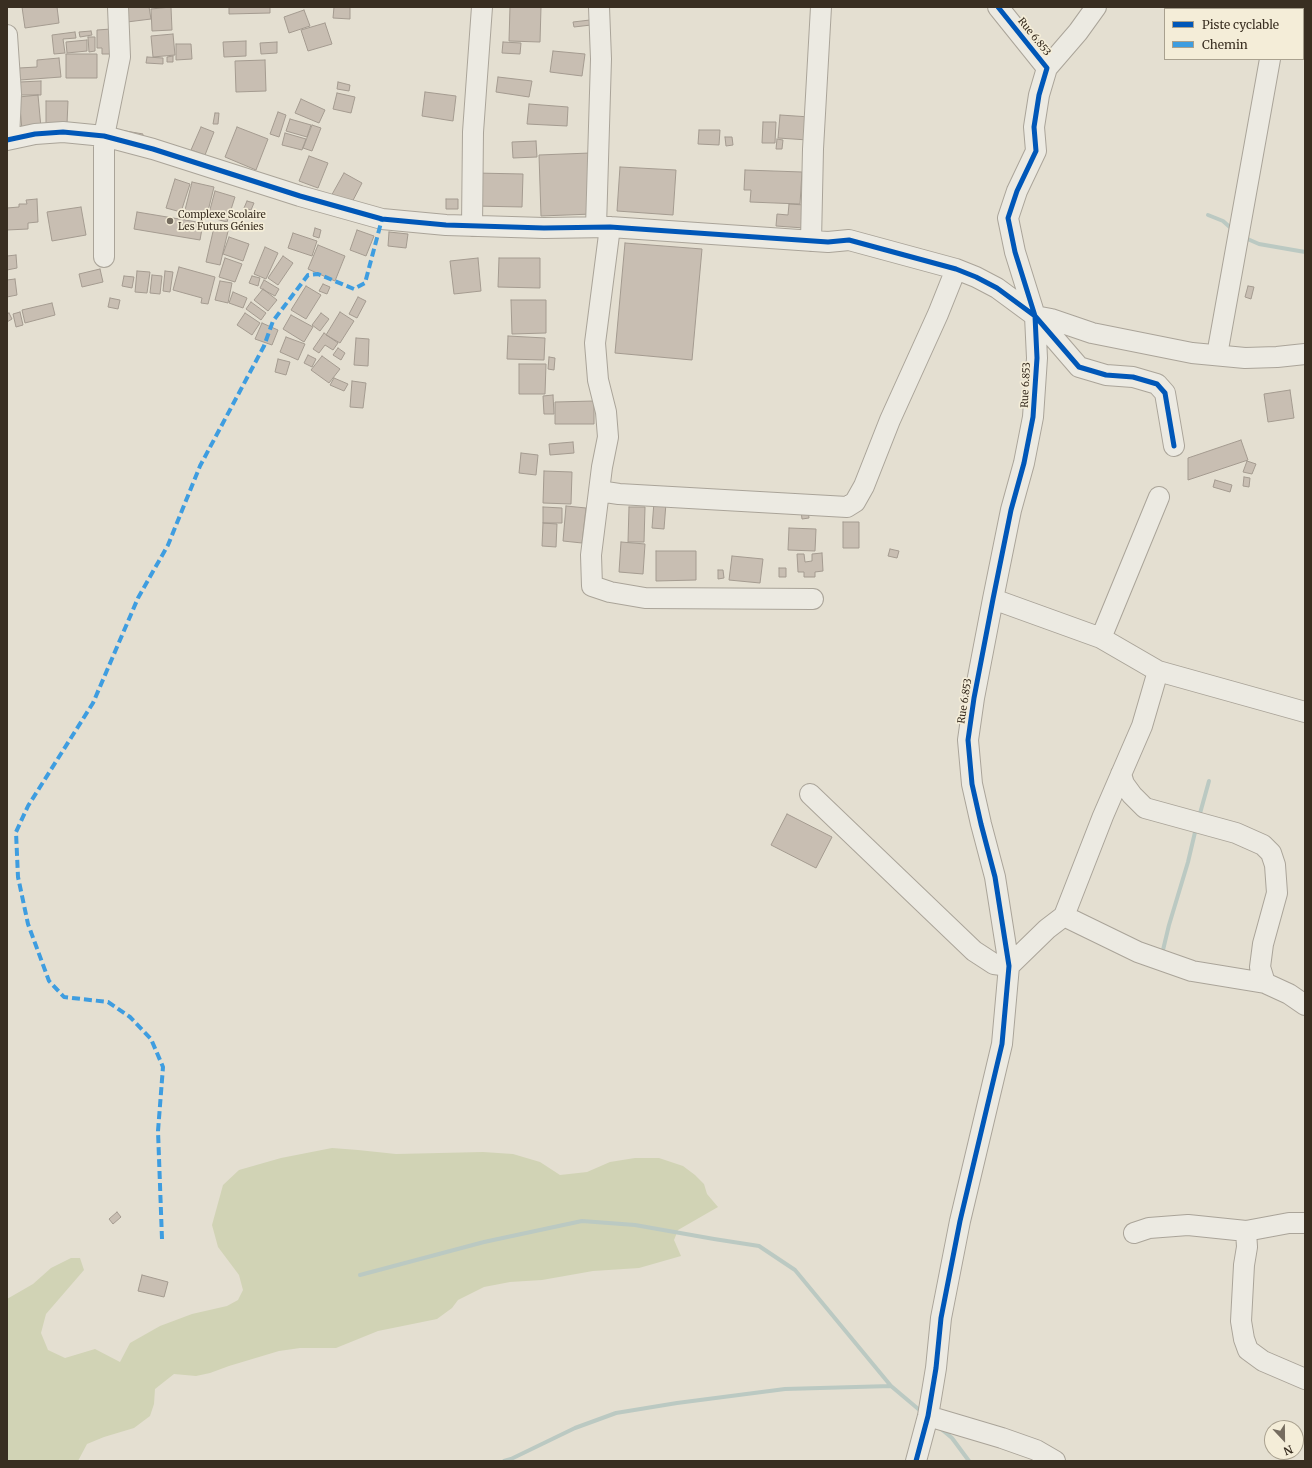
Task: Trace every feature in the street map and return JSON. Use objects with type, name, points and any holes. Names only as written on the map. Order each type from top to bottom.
[{"type":"street","points":[[104,257],[104,136],[120,57],[118,7]]},
{"type":"street","points":[[472,226],[473,132],[482,7]]},
{"type":"street","points":[[598,7],[601,59],[603,227],[595,343],[598,380],[606,412],[608,438],[599,491],[591,555],[592,586],[610,592],[645,598],[813,599]]},
{"type":"street","points":[[811,241],[813,149],[821,7]]},
{"type":"street","name":"Rue 6.853","points":[[916,1461],[928,1416],[936,1368],[941,1318],[960,1221],[1002,1044],[1009,966],[995,877],[972,784],[968,740],[974,698],[993,599],[1011,510],[1024,463],[1033,417],[1037,358],[1035,316],[1015,252],[1008,218],[1017,191],[1036,151],[1034,127],[1039,95],[1047,68],[998,7]]},
{"type":"street","points":[[1047,68],[1078,32],[1096,7]]},
{"type":"street","points":[[7,35],[11,94],[8,140],[35,134],[63,132],[104,136],[153,149],[300,196],[382,219],[446,226],[544,228],[603,227],[828,242],[849,240],[956,269],[976,277],[997,288],[1035,316],[1079,367],[1106,375],[1133,377],[1157,384],[1165,393],[1174,446]]},
{"type":"street","points":[[1217,355],[1270,60]]},
{"type":"street","points":[[599,491],[619,494],[847,507],[855,502],[864,486],[890,420],[938,314],[956,269]]},
{"type":"street","points":[[1035,316],[1052,319],[1092,333],[1192,352],[1245,358],[1305,354]]},
{"type":"street","points":[[1102,638],[1159,497]]},
{"type":"street","points":[[993,599],[1102,638],[1158,671],[1305,712]]},
{"type":"street","points":[[810,794],[974,951],[994,964],[1009,966],[1047,929],[1064,916],[1103,816],[1142,726],[1158,671]]},
{"type":"street","points":[[1121,774],[1124,784],[1132,796],[1145,808],[1236,833],[1263,845],[1271,853],[1275,865],[1277,893],[1263,944],[1260,967],[1265,983]]},
{"type":"street","points":[[1064,916],[1138,952],[1192,971],[1265,983],[1289,994],[1305,1005]]},
{"type":"street","points":[[1134,1233],[1149,1228],[1188,1224],[1246,1231],[1289,1223],[1305,1223]]},
{"type":"street","points":[[1246,1231],[1247,1247],[1244,1265],[1241,1321],[1244,1339],[1248,1350],[1263,1361],[1305,1379]]},
{"type":"street","points":[[928,1416],[1002,1438],[1036,1450],[1055,1461]]},
{"type":"green space","points":[[332,1148],[396,1154],[483,1152],[513,1154],[540,1162],[560,1175],[587,1172],[610,1162],[635,1158],[659,1158],[683,1166],[695,1175],[704,1184],[707,1194],[718,1207],[678,1230],[674,1240],[681,1256],[639,1268],[593,1271],[542,1280],[510,1282],[484,1287],[458,1300],[452,1308],[437,1319],[378,1331],[336,1348],[300,1348],[279,1351],[210,1373],[196,1376],[174,1374],[155,1389],[154,1404],[150,1416],[134,1428],[87,1444],[78,1461],[7,1461],[7,1299],[33,1284],[51,1268],[71,1258],[80,1258],[84,1270],[46,1314],[41,1333],[48,1350],[65,1358],[95,1349],[120,1362],[130,1343],[160,1326],[192,1314],[227,1306],[238,1300],[243,1290],[239,1275],[218,1247],[212,1225],[223,1185],[239,1170],[281,1158]]},
{"type":"building","points":[[22,7],[57,7],[59,23],[25,28]]},
{"type":"building","points":[[126,7],[149,7],[151,19],[127,22]]},
{"type":"building","points":[[171,7],[172,30],[152,31],[151,9]]},
{"type":"building","points":[[229,7],[270,7],[270,13],[229,14]]},
{"type":"building","points":[[334,7],[350,7],[350,19],[333,18]]},
{"type":"building","points":[[510,7],[541,7],[540,42],[509,41]]},
{"type":"building","points":[[304,10],[310,26],[289,33],[284,17]]},
{"type":"building","points":[[590,20],[591,25],[574,27],[573,22]]},
{"type":"building","points":[[325,23],[332,44],[308,51],[301,30]]},
{"type":"building","points":[[111,29],[111,54],[102,54],[102,48],[97,48],[97,30]]},
{"type":"building","points":[[91,31],[92,35],[80,37],[79,32]]},
{"type":"building","points":[[75,32],[76,38],[63,39],[65,53],[54,54],[52,35]]},
{"type":"building","points":[[173,34],[175,55],[153,57],[151,36]]},
{"type":"building","points":[[88,37],[95,37],[95,51],[89,52]]},
{"type":"building","points":[[87,40],[87,51],[67,53],[66,42]]},
{"type":"building","points":[[246,41],[246,56],[224,57],[223,42]]},
{"type":"building","points":[[277,42],[277,53],[261,54],[260,43]]},
{"type":"building","points":[[503,42],[521,43],[520,54],[502,53]]},
{"type":"building","points":[[176,44],[191,44],[192,59],[176,60]]},
{"type":"building","points":[[553,51],[585,54],[582,76],[550,72]]},
{"type":"building","points":[[66,54],[97,54],[97,78],[66,78]]},
{"type":"building","points":[[173,56],[173,62],[167,62],[167,57]]},
{"type":"building","points":[[147,57],[163,58],[163,64],[146,63]]},
{"type":"building","points":[[59,58],[61,77],[20,80],[19,68],[37,67],[37,60]]},
{"type":"building","points":[[265,60],[266,91],[236,92],[235,61]]},
{"type":"building","points":[[498,77],[532,81],[529,97],[496,92]]},
{"type":"building","points":[[41,81],[41,95],[20,95],[20,82]]},
{"type":"building","points":[[338,82],[350,85],[349,91],[337,89]]},
{"type":"building","points":[[425,92],[456,96],[453,121],[422,116]]},
{"type":"building","points":[[337,93],[355,97],[351,113],[333,109]]},
{"type":"building","points":[[38,95],[41,128],[22,130],[19,97]]},
{"type":"building","points":[[301,99],[325,110],[319,123],[295,113]]},
{"type":"building","points":[[46,101],[68,101],[67,124],[46,123]]},
{"type":"building","points":[[529,104],[568,107],[567,126],[527,124]]},
{"type":"building","points":[[278,112],[286,115],[279,137],[270,134]]},
{"type":"building","points":[[215,113],[219,113],[218,124],[213,124]]},
{"type":"building","points":[[780,115],[810,117],[808,140],[778,138]]},
{"type":"building","points":[[290,119],[311,125],[307,137],[286,131]]},
{"type":"building","points":[[763,122],[776,122],[775,143],[762,143]]},
{"type":"building","points":[[312,125],[321,128],[312,151],[303,148]]},
{"type":"building","points":[[201,127],[214,132],[205,155],[191,150]]},
{"type":"building","points":[[237,127],[268,139],[256,170],[225,157]]},
{"type":"building","points":[[120,130],[143,134],[142,140],[119,137]]},
{"type":"building","points":[[699,130],[720,130],[719,145],[698,144]]},
{"type":"building","points":[[285,133],[306,139],[302,150],[282,145]]},
{"type":"building","points":[[725,137],[732,137],[733,145],[726,146]]},
{"type":"building","points":[[777,139],[783,140],[782,149],[776,149]]},
{"type":"building","points":[[536,141],[537,157],[513,158],[512,142]]},
{"type":"building","points":[[590,153],[592,214],[541,216],[539,155]]},
{"type":"building","points":[[309,156],[328,163],[318,188],[299,181]]},
{"type":"building","points":[[620,167],[676,170],[673,215],[617,211]]},
{"type":"building","points":[[745,170],[802,172],[800,204],[750,202],[751,190],[744,190]]},
{"type":"building","points":[[344,173],[362,183],[349,208],[330,198]]},
{"type":"building","points":[[475,173],[523,174],[522,207],[474,206]]},
{"type":"building","points":[[175,179],[190,184],[181,212],[166,208]]},
{"type":"building","points":[[192,182],[214,187],[206,219],[184,214]]},
{"type":"building","points":[[215,191],[235,197],[227,222],[208,217]]},
{"type":"building","points":[[37,199],[38,222],[28,223],[28,229],[7,230],[7,208],[19,207],[19,204],[27,204],[26,200]]},
{"type":"building","points":[[446,199],[458,199],[458,209],[446,209]]},
{"type":"building","points":[[247,201],[254,203],[251,210],[244,208]]},
{"type":"building","points":[[789,204],[805,205],[804,228],[776,226],[777,214],[788,215]]},
{"type":"building","points":[[81,207],[86,235],[52,241],[47,212]]},
{"type":"building","points":[[137,212],[203,223],[200,240],[134,229]]},
{"type":"building","points":[[215,223],[229,227],[220,265],[206,262]]},
{"type":"building","points":[[315,228],[321,230],[319,238],[313,236]]},
{"type":"building","points":[[357,230],[374,236],[366,256],[350,250]]},
{"type":"building","points":[[389,232],[408,234],[406,248],[388,246]]},
{"type":"building","points":[[293,233],[317,241],[312,256],[288,248]]},
{"type":"building","points":[[229,237],[249,244],[243,261],[223,254]]},
{"type":"building","points":[[625,243],[702,249],[692,360],[615,353]]},
{"type":"building","points":[[318,245],[345,256],[335,281],[308,269]]},
{"type":"building","points":[[265,247],[278,253],[266,279],[254,274]]},
{"type":"building","points":[[16,255],[17,268],[7,270],[7,256]]},
{"type":"building","points":[[283,256],[293,263],[278,285],[268,278]]},
{"type":"building","points":[[225,258],[242,264],[235,282],[219,277]]},
{"type":"building","points":[[478,258],[481,291],[454,294],[450,261]]},
{"type":"building","points":[[499,258],[540,258],[540,288],[498,287]]},
{"type":"building","points":[[179,267],[215,277],[208,304],[201,303],[202,298],[173,290]]},
{"type":"building","points":[[100,269],[103,282],[82,287],[79,274]]},
{"type":"building","points":[[137,271],[150,272],[147,293],[135,292]]},
{"type":"building","points":[[165,271],[173,272],[170,292],[163,291]]},
{"type":"building","points":[[152,275],[162,276],[160,294],[150,293]]},
{"type":"building","points":[[124,276],[134,277],[132,288],[122,286]]},
{"type":"building","points":[[252,276],[260,278],[258,286],[249,283]]},
{"type":"building","points":[[15,279],[17,295],[7,297],[7,280]]},
{"type":"building","points":[[264,280],[279,289],[275,296],[260,288]]},
{"type":"building","points":[[220,281],[232,283],[228,303],[215,300]]},
{"type":"building","points":[[323,284],[330,287],[327,294],[319,291]]},
{"type":"building","points":[[306,286],[321,295],[306,319],[291,310]]},
{"type":"building","points":[[1248,286],[1254,287],[1251,299],[1245,297]]},
{"type":"building","points":[[263,289],[277,300],[268,311],[254,300]]},
{"type":"building","points":[[233,292],[247,298],[243,308],[229,303]]},
{"type":"building","points":[[358,297],[366,301],[357,318],[349,314]]},
{"type":"building","points":[[110,298],[120,300],[118,309],[108,307]]},
{"type":"building","points":[[511,300],[546,300],[546,333],[512,334]]},
{"type":"building","points":[[251,302],[266,313],[261,320],[246,309]]},
{"type":"building","points":[[52,303],[55,315],[25,323],[22,310]]},
{"type":"building","points":[[20,312],[23,325],[16,327],[13,314]]},
{"type":"building","points":[[340,312],[354,321],[340,343],[326,335]]},
{"type":"building","points":[[9,313],[12,319],[7,322],[7,314]]},
{"type":"building","points":[[245,313],[260,323],[252,335],[237,325]]},
{"type":"building","points":[[321,313],[329,319],[320,331],[312,325]]},
{"type":"building","points":[[291,315],[313,327],[304,342],[283,329]]},
{"type":"building","points":[[262,323],[278,330],[272,345],[255,339]]},
{"type":"building","points":[[324,333],[338,343],[333,350],[325,345],[319,353],[313,349]]},
{"type":"building","points":[[508,336],[545,338],[544,360],[507,359]]},
{"type":"building","points":[[286,337],[305,344],[298,360],[280,352]]},
{"type":"building","points":[[356,338],[369,339],[368,366],[354,365]]},
{"type":"building","points":[[338,348],[345,353],[341,360],[333,355]]},
{"type":"building","points":[[308,355],[316,359],[312,367],[304,363]]},
{"type":"building","points":[[322,356],[340,369],[329,383],[311,370]]},
{"type":"building","points":[[549,357],[555,358],[554,370],[548,369]]},
{"type":"building","points":[[278,359],[290,362],[286,375],[275,372]]},
{"type":"building","points":[[519,364],[546,364],[545,394],[519,394]]},
{"type":"building","points":[[334,378],[348,384],[344,391],[330,385]]},
{"type":"building","points":[[352,381],[366,383],[363,408],[350,407]]},
{"type":"building","points":[[1290,390],[1294,418],[1268,422],[1264,394]]},
{"type":"building","points":[[553,395],[554,414],[544,414],[543,396]]},
{"type":"building","points":[[594,401],[594,424],[555,424],[555,402]]},
{"type":"building","points":[[1241,440],[1248,460],[1188,480],[1188,458]]},
{"type":"building","points":[[573,442],[574,453],[550,455],[549,444]]},
{"type":"building","points":[[521,453],[538,455],[536,475],[519,473]]},
{"type":"building","points":[[1247,461],[1256,464],[1252,474],[1243,472]]},
{"type":"building","points":[[544,471],[572,472],[571,504],[543,503]]},
{"type":"building","points":[[1244,477],[1250,478],[1249,487],[1243,486]]},
{"type":"building","points":[[1215,480],[1232,485],[1230,492],[1213,487]]},
{"type":"building","points":[[654,502],[666,503],[664,529],[652,528]]},
{"type":"building","points":[[566,506],[586,508],[582,543],[563,541]]},
{"type":"building","points":[[543,507],[562,508],[562,523],[543,523]]},
{"type":"building","points":[[629,507],[645,507],[644,542],[628,542]]},
{"type":"building","points":[[808,510],[809,518],[802,519],[801,511]]},
{"type":"building","points":[[843,522],[859,522],[859,548],[843,548]]},
{"type":"building","points":[[543,523],[557,524],[556,547],[542,546]]},
{"type":"building","points":[[789,528],[816,529],[815,551],[788,550]]},
{"type":"building","points":[[621,542],[645,544],[643,574],[619,572]]},
{"type":"building","points":[[890,549],[899,551],[897,558],[888,556]]},
{"type":"building","points":[[656,551],[696,551],[696,580],[656,581]]},
{"type":"building","points":[[822,553],[823,571],[815,572],[815,577],[804,577],[804,572],[798,572],[797,554],[804,554],[805,562],[812,561],[812,554]]},
{"type":"building","points":[[732,556],[763,559],[760,583],[729,580]]},
{"type":"building","points":[[779,568],[786,568],[786,577],[779,577]]},
{"type":"building","points":[[718,570],[723,570],[724,578],[718,579]]},
{"type":"building","points":[[787,814],[832,837],[816,868],[771,845]]},
{"type":"building","points":[[117,1212],[121,1217],[113,1224],[109,1219]]},
{"type":"building","points":[[142,1275],[168,1282],[164,1297],[138,1291]]},
{"type":"waterway","points":[[1208,215],[1223,221],[1233,230]]},
{"type":"waterway","points":[[1243,237],[1259,244],[1305,252]]},
{"type":"waterway","points":[[1199,817],[1209,781]]},
{"type":"waterway","points":[[1163,950],[1196,828]]},
{"type":"waterway","points":[[360,1275],[484,1242],[582,1221],[635,1225],[759,1246],[795,1270],[891,1386],[923,1413]]},
{"type":"waterway","points":[[504,1461],[575,1428],[616,1413],[677,1403],[785,1389],[891,1386]]},
{"type":"waterway","points":[[940,1428],[952,1438],[969,1461]]},
{"type":"marked path","points":[[162,1239],[158,1131],[163,1067],[151,1039],[130,1017],[108,1002],[64,997],[49,981],[28,924],[18,877],[16,832],[28,806],[93,703],[138,598],[168,545],[200,466],[264,346],[273,321],[308,275],[318,274],[354,289],[365,283],[382,219]]},
{"type":"cycle path","points":[[916,1461],[928,1416],[936,1368],[941,1318],[960,1221],[1002,1044],[1009,966],[995,877],[972,784],[968,740],[974,698],[993,599],[1011,510],[1024,463],[1033,417],[1037,358],[1035,316],[1015,252],[1008,218],[1017,191],[1036,151],[1034,127],[1039,95],[1047,68],[998,7]]},
{"type":"cycle path","points":[[7,140],[35,134],[63,132],[104,136],[153,149],[300,196],[382,219],[446,225],[544,228],[610,227],[828,242],[849,240],[956,269],[976,277],[997,288],[1035,316],[1079,367],[1106,375],[1133,377],[1157,384],[1165,393],[1174,446]]},
{"type":"place","name":"Complexe Scolaire Les Futurs Génies","points":[[170,221]]}]
